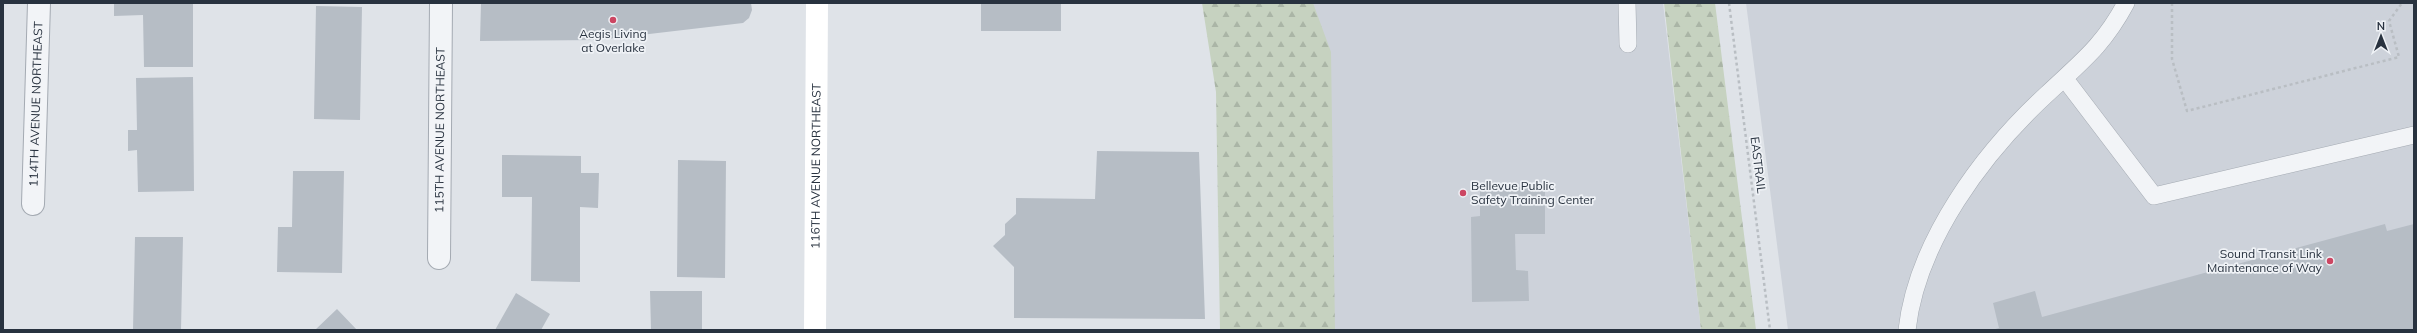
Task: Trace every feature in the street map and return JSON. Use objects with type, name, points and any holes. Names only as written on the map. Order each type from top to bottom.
[{"type":"main road","name":"116TH AVENUE NORTHEAST","points":[[816,330],[817,3]]},
{"type":"street","name":"114TH AVENUE NORTHEAST","points":[[33,204],[39,3]]},
{"type":"street","name":"115TH AVENUE NORTHEAST","points":[[439,258],[441,3]]},
{"type":"lane","points":[[1627,3],[1628,44]]},
{"type":"lane","points":[[1907,330],[1920,273],[1950,212],[1985,158],[2047,94],[2065,79],[2102,43],[2126,3]]},
{"type":"lane","points":[[2065,79],[2154,196],[2414,134]]},
{"type":"path","name":"EASTRAIL","points":[[1729,3],[1770,330]]},
{"type":"path","points":[[2172,3],[2172,59],[2187,111],[2399,57],[2389,21],[2402,3]]},
{"type":"shaded area","name":"Bellevue Public Safety Training Center","points":[[1240,3],[1663,3],[1701,330],[1243,330]]},
{"type":"shaded area","points":[[1746,3],[2414,3],[2414,330],[1788,330]]},
{"type":"green space","points":[[1202,3],[1313,3],[1331,52],[1335,330],[1220,330],[1216,92]]},
{"type":"green space","points":[[1664,3],[1715,3],[1756,330],[1701,330]]},
{"type":"building","points":[[114,3],[193,3],[193,67],[144,67],[143,15],[114,16]]},
{"type":"building","name":"Aegis Living at Overlake","points":[[481,3],[751,3],[752,10],[749,18],[743,23],[598,40],[480,41]]},
{"type":"building","points":[[981,3],[1061,3],[1061,31],[981,31]]},
{"type":"building","points":[[316,6],[362,7],[360,120],[314,119]]},
{"type":"building","points":[[193,77],[194,191],[138,192],[137,150],[128,151],[128,130],[137,130],[136,78]]},
{"type":"building","points":[[1097,151],[1199,152],[1205,319],[1014,318],[1014,267],[993,246],[1005,235],[1005,224],[1016,214],[1016,198],[1095,199]]},
{"type":"building","points":[[502,155],[581,156],[581,173],[599,173],[598,208],[580,207],[580,282],[531,281],[532,197],[502,197]]},
{"type":"building","points":[[678,160],[726,161],[725,278],[677,277]]},
{"type":"building","points":[[293,171],[344,171],[342,273],[277,272],[278,227],[292,227]]},
{"type":"building","points":[[1480,187],[1545,187],[1545,234],[1515,234],[1516,270],[1528,271],[1529,301],[1472,302],[1471,217],[1480,216]]},
{"type":"building","name":"Sound Transit Link Maintenance of Way","points":[[2385,224],[2387,231],[2414,224],[2414,330],[1992,330],[1999,328],[1993,303],[2035,291],[2042,317]]},
{"type":"building","points":[[135,237],[183,237],[181,330],[133,330]]},
{"type":"building","points":[[650,291],[702,291],[702,330],[651,330]]},
{"type":"building","points":[[516,293],[550,314],[541,330],[495,330]]},
{"type":"building","points":[[337,309],[357,330],[315,330]]},
{"type":"place","name":"Aegis Living at Overlake","points":[[613,20]]},
{"type":"place","name":"Bellevue Public Safety Training Center","points":[[1463,193]]},
{"type":"place","name":"Sound Transit Link Maintenance of Way","points":[[2330,261]]}]
